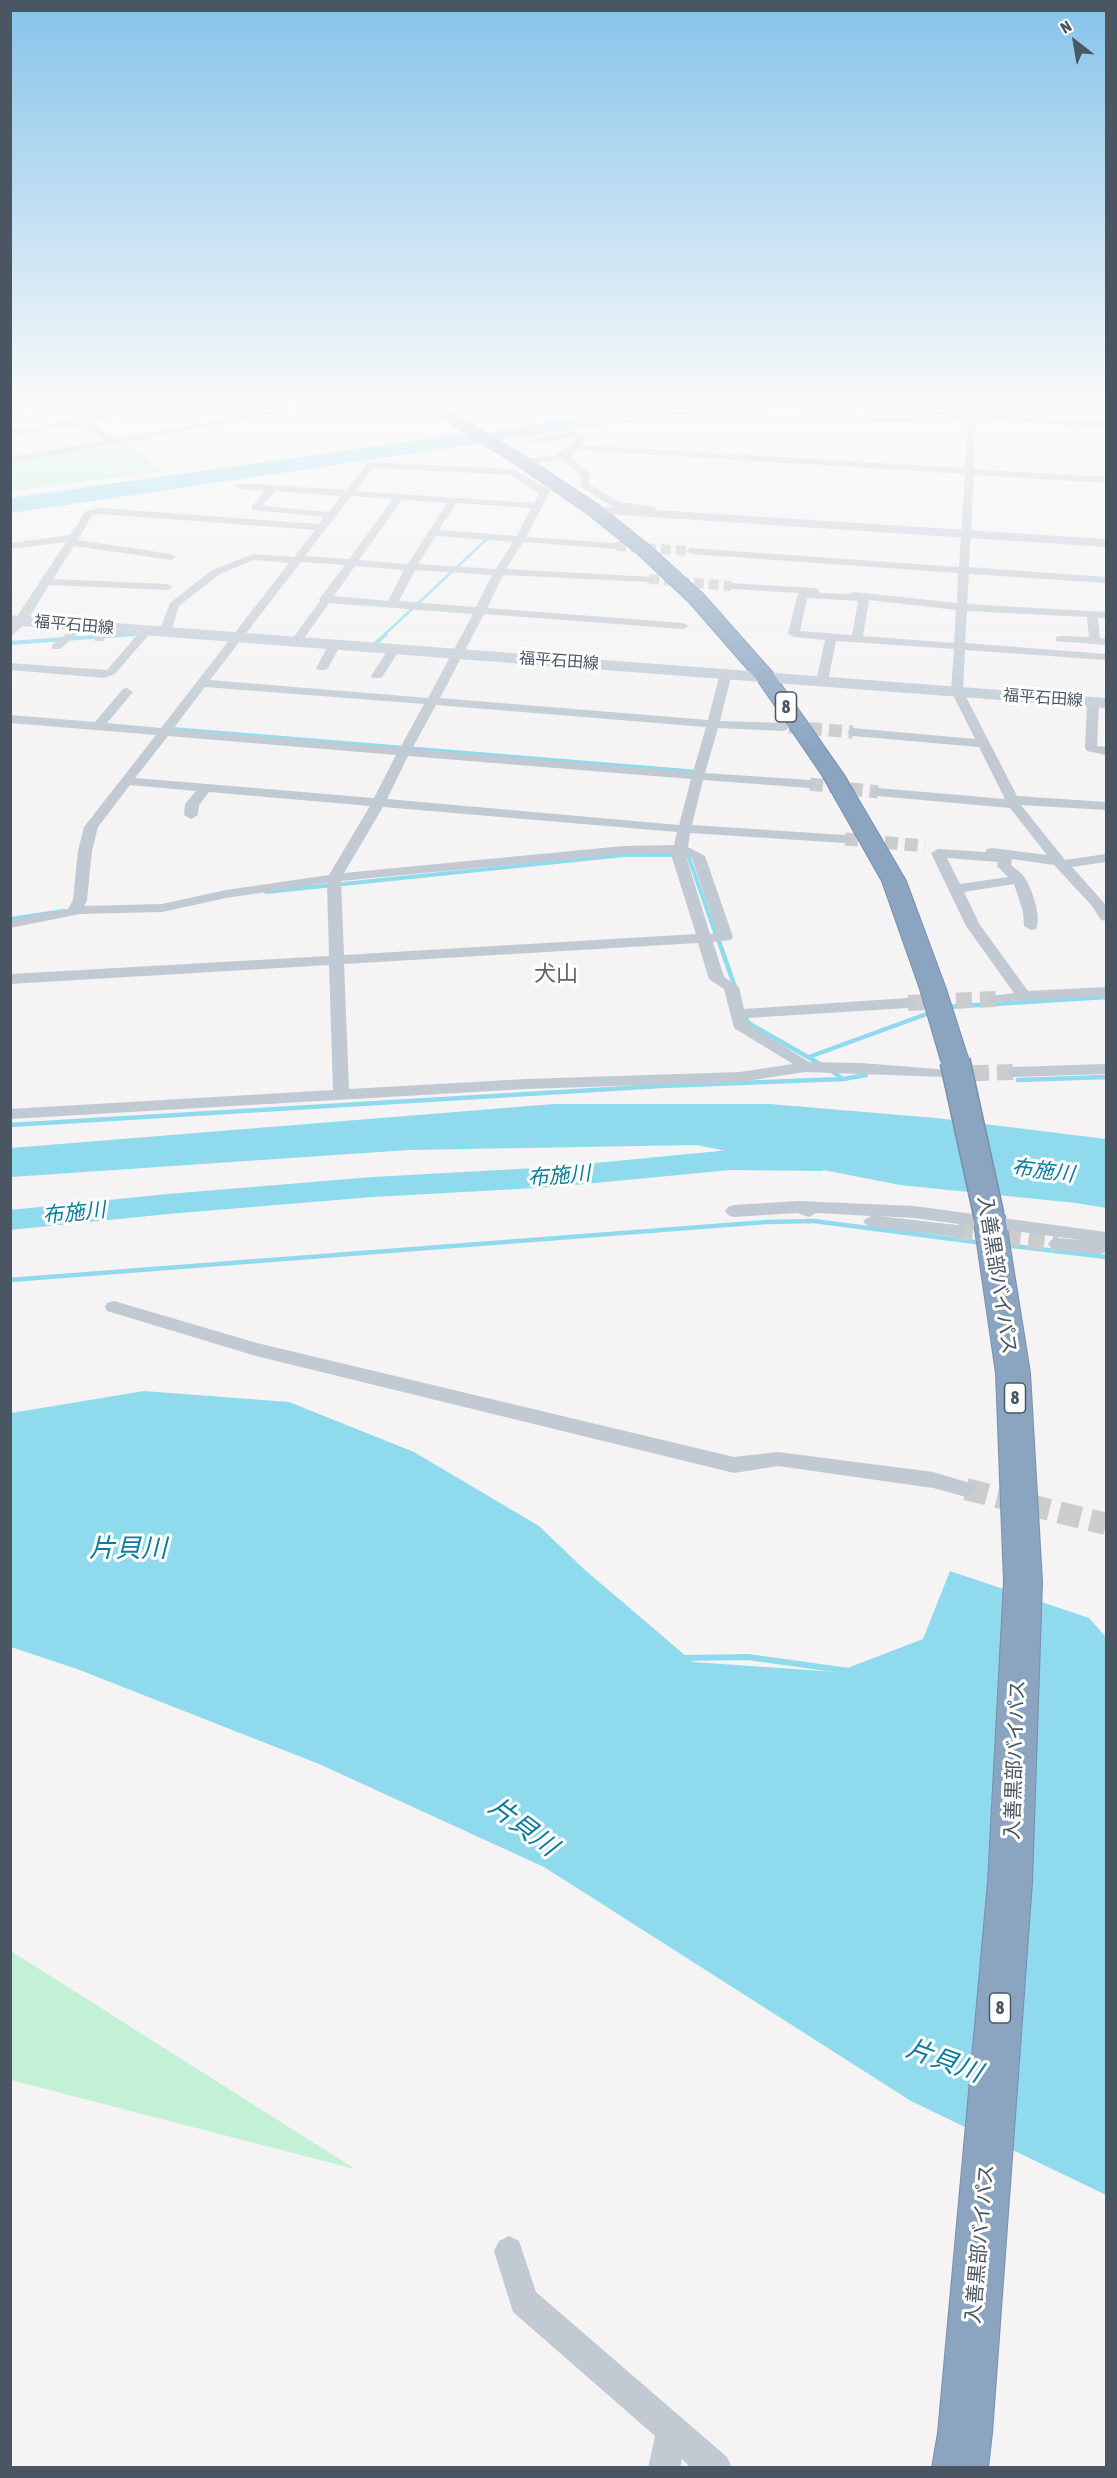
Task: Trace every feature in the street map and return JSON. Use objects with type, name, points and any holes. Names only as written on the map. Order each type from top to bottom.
[{"type":"highway","name":"入善黒部バイパス","points":[[606,520],[644,550],[696,598],[766,677],[833,775],[894,881],[933,989],[947,1067],[989,1218],[1013,1373],[1023,1582],[1010,1882],[963,2450]]},
{"type":"main road","points":[[751,520],[1107,543]]},
{"type":"main road","name":"福平石田線","points":[[16,621],[80,626],[104,633],[165,632],[1100,702]]},
{"type":"street","points":[[10,633],[16,621],[46,582],[85,520]]},
{"type":"street","points":[[220,520],[322,527]]},
{"type":"street","points":[[10,924],[74,912],[78,905],[85,851],[91,827],[328,520]]},
{"type":"street","points":[[296,642],[324,599],[382,520]]},
{"type":"street","points":[[393,602],[411,567],[441,520]]},
{"type":"street","points":[[341,1094],[334,878],[379,802],[459,653],[498,574],[531,520]]},
{"type":"street","points":[[965,520],[963,570],[968,583],[961,607],[957,692],[1013,802],[1060,863],[1107,917]]},
{"type":"street","points":[[432,533],[616,546]]},
{"type":"street","points":[[10,546],[72,540],[171,557]]},
{"type":"street","points":[[691,551],[1107,580]]},
{"type":"street","points":[[165,632],[174,605],[216,572],[253,557],[498,574],[555,573],[649,579]]},
{"type":"street","points":[[46,582],[168,587]]},
{"type":"street","points":[[864,598],[844,593],[731,588],[961,607],[1107,615]]},
{"type":"street","points":[[802,595],[794,634],[1107,657]]},
{"type":"street","points":[[857,639],[864,598]]},
{"type":"street","points":[[324,599],[393,602],[683,626]]},
{"type":"street","points":[[1060,639],[1101,641],[1092,615]]},
{"type":"street","points":[[56,647],[80,626]]},
{"type":"street","points":[[10,666],[104,674],[111,672],[146,631]]},
{"type":"street","points":[[822,681],[831,637]]},
{"type":"street","points":[[321,668],[335,644]]},
{"type":"street","points":[[377,676],[394,649]]},
{"type":"street","points":[[726,674],[684,830],[679,858],[717,979],[731,987],[740,1025],[798,1060],[805,1067]]},
{"type":"street","points":[[201,683],[713,724],[784,727]]},
{"type":"street","points":[[98,726],[126,692]]},
{"type":"street","points":[[1100,702],[1091,748],[1107,751]]},
{"type":"street","points":[[10,719],[810,784]]},
{"type":"street","points":[[853,732],[981,743]]},
{"type":"street","points":[[126,781],[720,833],[774,833],[845,839]]},
{"type":"street","points":[[191,815],[192,804],[206,788]]},
{"type":"street","points":[[878,792],[1107,806]]},
{"type":"street","points":[[925,846],[1060,863],[1107,858]]},
{"type":"street","points":[[10,914],[78,905],[93,911],[162,908],[226,894],[334,878],[623,850],[680,849],[698,856],[726,937],[10,979]]},
{"type":"street","points":[[1005,856],[938,853],[985,945],[1024,996]]},
{"type":"street","points":[[1005,856],[1004,866],[1019,879],[1031,926]]},
{"type":"street","points":[[955,889],[1019,879]]},
{"type":"street","points":[[996,999],[1107,992]]},
{"type":"street","points":[[738,1014],[908,1003]]},
{"type":"street","points":[[10,1114],[526,1084],[740,1077],[805,1067],[947,1067]]},
{"type":"street","points":[[1013,1072],[1107,1069]]},
{"type":"street","points":[[799,1207],[820,1214],[957,1231]]},
{"type":"street","points":[[734,1210],[799,1207],[914,1212],[989,1218],[1107,1238]]},
{"type":"street","points":[[1058,1244],[1107,1249]]},
{"type":"street","points":[[114,1307],[256,1349],[734,1465],[777,1459],[933,1480],[966,1489]]},
{"type":"street","points":[[509,2251],[524,2301],[716,2468]]},
{"type":"street","points":[[664,2468],[672,2430]]},
{"type":"green space","points":[[11,1951],[355,2169],[11,2080]]},
{"type":"water","points":[[554,1104],[770,1104],[936,1118],[1106,1139],[1106,1208],[900,1185],[696,1145],[409,1150],[11,1177],[11,1148]]},
{"type":"water","name":"片貝川","points":[[144,1391],[289,1402],[414,1452],[539,1526],[585,1570],[693,1662],[837,1672],[923,1639],[950,1571],[1089,1618],[1106,1637],[1106,2195],[911,2101],[544,1867],[319,1764],[77,1669],[11,1647],[11,1413]]},
{"type":"waterway","points":[[384,635],[487,539]]},
{"type":"waterway","points":[[10,643],[134,634],[113,635]]},
{"type":"waterway","points":[[376,643],[386,634]]},
{"type":"waterway","points":[[173,729],[699,772]]},
{"type":"waterway","points":[[266,892],[624,855],[688,855],[716,935]]},
{"type":"waterway","points":[[10,919],[64,911]]},
{"type":"waterway","points":[[716,933],[736,990]]},
{"type":"waterway","points":[[946,1007],[1106,997]]},
{"type":"waterway","points":[[809,1057],[932,1012]]},
{"type":"waterway","points":[[745,1016],[748,1023],[822,1065]]},
{"type":"waterway","points":[[830,1070],[843,1079]]},
{"type":"waterway","points":[[843,1079],[866,1075]]},
{"type":"waterway","points":[[1018,1080],[1106,1077]]},
{"type":"waterway","points":[[10,1125],[661,1086],[843,1079]]},
{"type":"waterway","name":"布施川","points":[[10,1220],[168,1204],[373,1187],[554,1177],[730,1160],[821,1161]]},
{"type":"waterway","points":[[10,1280],[766,1222],[814,1221],[983,1243]]},
{"type":"waterway","points":[[1004,1245],[1106,1257]]},
{"type":"waterway","points":[[683,1658],[748,1657],[849,1671]]},
{"type":"tunnel","points":[[616,546],[691,551]]},
{"type":"tunnel","points":[[649,579],[731,586]]},
{"type":"tunnel","points":[[789,727],[853,732]]},
{"type":"tunnel","points":[[810,784],[878,792]]},
{"type":"tunnel","points":[[845,839],[925,846]]},
{"type":"tunnel","points":[[908,1003],[996,999]]},
{"type":"tunnel","points":[[949,1074],[1013,1072]]},
{"type":"tunnel","points":[[957,1231],[1057,1244]]},
{"type":"tunnel","points":[[966,1489],[1106,1524]]},
{"type":"district","name":"犬山","points":[[556,974]]}]
